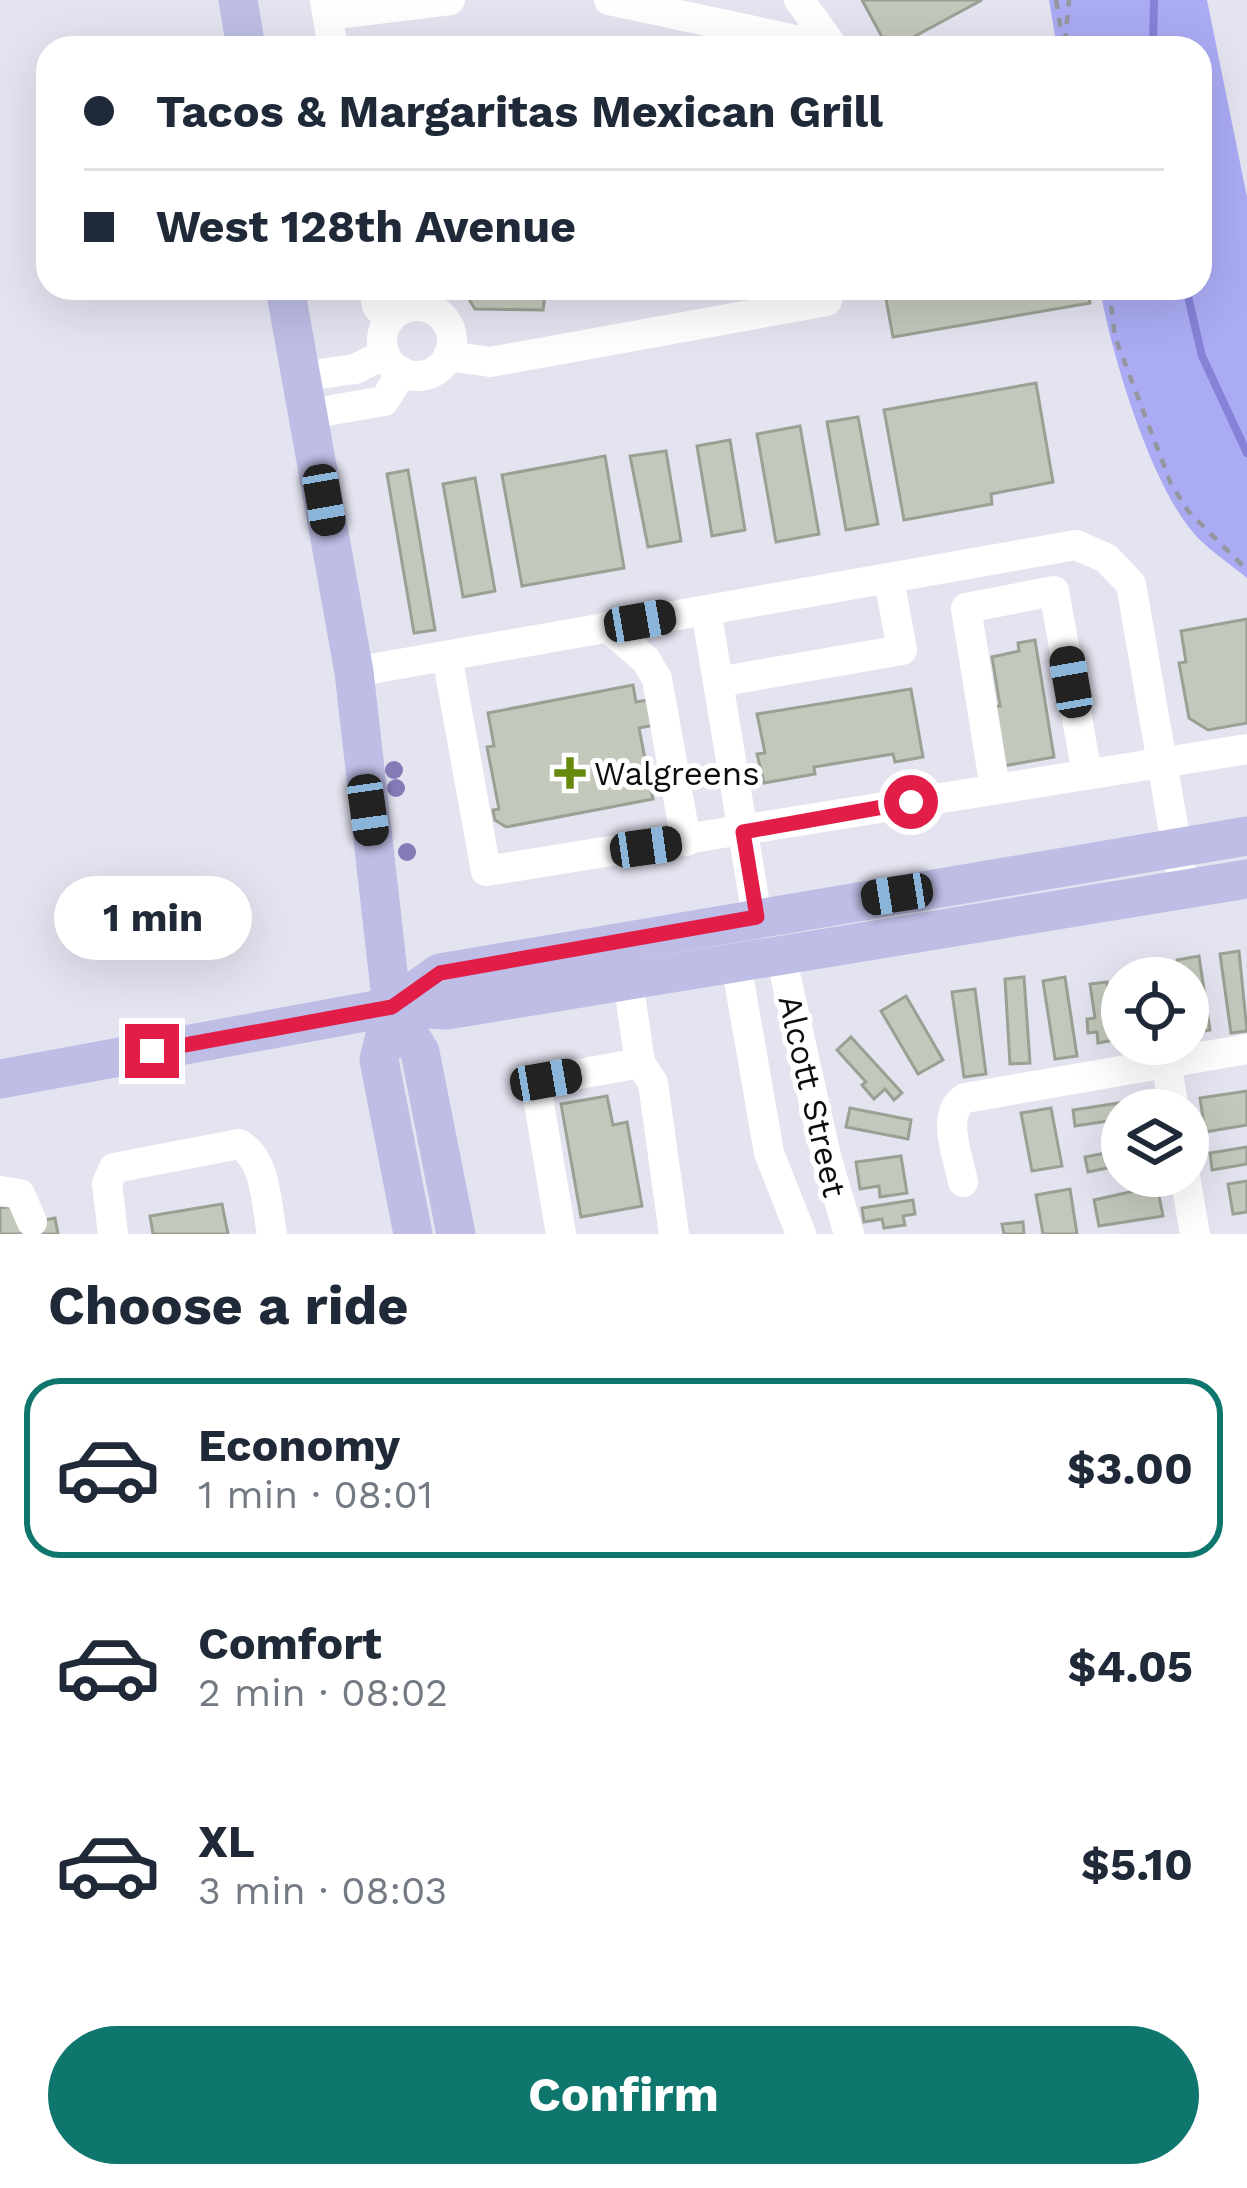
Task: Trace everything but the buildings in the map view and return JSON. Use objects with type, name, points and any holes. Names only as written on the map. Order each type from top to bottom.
[{"type":"main road","points":[[238,0],[244,36]]},
{"type":"main road","points":[[287,300],[355,672],[392,1007],[379,1060],[413,1234]]},
{"type":"main road","points":[[392,1007],[440,973],[1247,836]]},
{"type":"main road","points":[[0,1079],[392,1007],[447,1010],[1247,879]]},
{"type":"main road","points":[[392,1007],[420,1052],[456,1234]]},
{"type":"street","points":[[327,8],[450,0]]},
{"type":"street","points":[[609,0],[777,36]]},
{"type":"street","points":[[800,0],[825,36]]},
{"type":"street","points":[[376,300],[389,320]]},
{"type":"street","points":[[448,356],[490,362],[827,300]]},
{"type":"street","points":[[304,396],[384,401],[393,363],[383,331],[389,320],[409,307],[433,310],[449,327],[448,356],[437,370],[426,375],[393,363]]},
{"type":"street","points":[[355,672],[1076,545],[1106,558],[1131,584],[1184,889]]},
{"type":"street","points":[[1048,550],[1088,774]]},
{"type":"street","points":[[959,566],[995,788]]},
{"type":"street","points":[[718,682],[902,650],[890,579]]},
{"type":"street","points":[[966,608],[1054,591]]},
{"type":"street","points":[[706,610],[757,917]]},
{"type":"street","points":[[607,627],[646,660],[657,680],[686,841]]},
{"type":"street","points":[[447,656],[486,871],[1247,749]]},
{"type":"street","name":"Alcott Street","points":[[781,956],[826,1160],[849,1234]]},
{"type":"street","name":"Alcott Street","points":[[736,963],[770,1153],[801,1234]]},
{"type":"street","points":[[628,981],[640,1063],[653,1083],[674,1234]]},
{"type":"street","points":[[1209,1054],[1247,1048]]},
{"type":"street","points":[[561,1234],[537,1091],[546,1080],[640,1063]]},
{"type":"street","points":[[963,1182],[951,1119],[957,1103],[999,1090],[1143,1065]]},
{"type":"street","points":[[112,1234],[106,1183],[114,1168],[238,1144],[251,1151],[258,1163],[272,1234]]},
{"type":"street","points":[[0,1190],[20,1194],[32,1222]]},
{"type":"street","points":[[1189,1197],[1195,1234]]},
{"type":"path","points":[[1056,0],[1062,36]]},
{"type":"path","points":[[1065,36],[1069,0]]},
{"type":"path","points":[[1110,300],[1115,337],[1171,484],[1188,511],[1247,570]]},
{"type":"shaded area","points":[[1049,0],[1207,0],[1247,197],[1247,578],[1197,537],[1164,487],[1124,383],[1103,300],[1212,300],[1212,36],[1055,36]]},
{"type":"waterway","points":[[1153,36],[1154,0]]},
{"type":"waterway","points":[[1189,300],[1202,356],[1247,453]]},
{"type":"place","name":"Walgreens","points":[[570,773]]},
{"type":"route","points":[[152,1051],[392,1007],[440,973],[757,917],[743,832],[911,802]]}]
